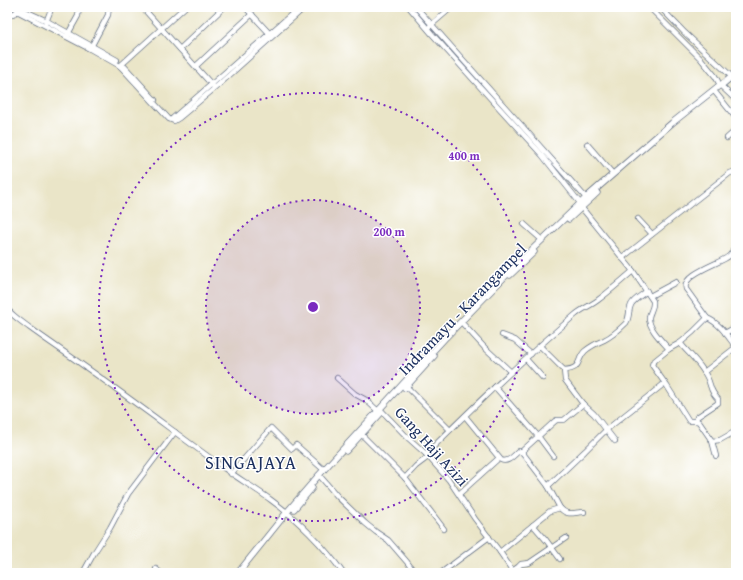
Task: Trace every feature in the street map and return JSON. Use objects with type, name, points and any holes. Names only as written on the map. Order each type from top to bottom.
[{"type":"main road","name":"Indramayu - Karangampel","points":[[238,573],[288,513],[380,410],[509,276],[613,174],[677,119],[734,77]]},
{"type":"main road","name":"Indramayu - Karangampel","points":[[584,202],[722,85]]},
{"type":"main road","points":[[461,325],[516,265],[584,202]]},
{"type":"main road","name":"Indramayu - Karangampel","points":[[380,410],[406,386],[412,377]]},
{"type":"main road","name":"Indramayu - Karangampel","points":[[321,476],[324,470],[360,433]]},
{"type":"main road","name":"Indramayu - Karangampel","points":[[243,573],[288,513]]},
{"type":"street","points":[[46,23],[51,7]]},
{"type":"street","points":[[68,35],[78,16],[80,10],[79,7]]},
{"type":"street","points":[[91,47],[108,15],[109,7]]},
{"type":"street","points":[[142,7],[214,86]]},
{"type":"street","points":[[180,49],[224,7]]},
{"type":"street","points":[[245,7],[270,35]]},
{"type":"street","points":[[7,17],[19,9],[91,47],[121,65],[169,119],[174,119],[214,86],[300,7]]},
{"type":"street","points":[[270,35],[305,7]]},
{"type":"street","points":[[409,7],[584,202]]},
{"type":"street","points":[[416,7],[584,202],[650,296],[654,304],[650,316],[650,324],[670,349]]},
{"type":"street","points":[[427,28],[452,7]]},
{"type":"street","points":[[649,7],[705,63],[736,100]]},
{"type":"street","points":[[660,7],[685,33],[734,77]]},
{"type":"street","points":[[121,65],[182,8]]},
{"type":"street","points":[[196,66],[252,14]]},
{"type":"street","points":[[439,42],[443,38]]},
{"type":"street","points":[[715,92],[736,118]]},
{"type":"street","points":[[727,138],[736,130]]},
{"type":"street","points":[[587,144],[613,174]]},
{"type":"street","points":[[622,258],[730,173],[733,172],[736,174]]},
{"type":"street","points":[[638,219],[652,234]]},
{"type":"street","points":[[524,224],[542,240]]},
{"type":"street","points":[[704,372],[736,347],[718,326],[707,318],[686,289],[686,284],[693,276],[704,268],[729,256],[736,241]]},
{"type":"street","points":[[405,478],[450,430],[511,372],[576,314],[608,293],[633,271]]},
{"type":"street","points":[[650,296],[676,282]]},
{"type":"street","points":[[564,370],[571,370],[575,368],[579,363],[583,352],[614,334],[629,318],[631,304],[647,291]]},
{"type":"street","points":[[7,309],[37,333],[95,373],[231,474],[288,513],[306,530],[343,573]]},
{"type":"street","points":[[707,318],[680,343],[652,364],[688,421],[699,422],[712,441],[716,456]]},
{"type":"street","points":[[461,325],[511,372]]},
{"type":"street","points":[[725,333],[736,327]]},
{"type":"street","points":[[502,335],[515,340],[531,354]]},
{"type":"street","points":[[680,343],[704,372],[708,378],[711,391],[719,401],[697,417],[696,421]]},
{"type":"street","points":[[540,346],[564,370],[565,380],[583,404],[594,414],[615,441]]},
{"type":"street","points":[[526,359],[543,378]]},
{"type":"street","name":"Gang Haji Azizi","points":[[338,378],[355,394],[380,410],[427,455],[449,480],[475,519],[500,552],[512,572]]},
{"type":"street","points":[[548,486],[606,430],[665,383]]},
{"type":"street","points":[[406,386],[450,430]]},
{"type":"street","points":[[495,387],[538,436],[553,456]]},
{"type":"street","points":[[465,416],[499,458],[502,461],[508,461],[519,451],[521,452],[556,420],[564,420],[583,404]]},
{"type":"street","points":[[231,474],[271,428],[292,449],[296,445],[324,470]]},
{"type":"street","points":[[712,441],[720,440],[736,431]]},
{"type":"street","points":[[83,573],[128,494],[175,432]]},
{"type":"street","points":[[360,433],[405,478],[444,529]]},
{"type":"street","points":[[521,452],[548,486],[560,508],[564,512],[568,514],[584,512]]},
{"type":"street","points":[[459,494],[499,458]]},
{"type":"street","points":[[321,476],[338,497],[376,532],[387,539],[415,573]]},
{"type":"street","points":[[500,552],[550,511],[560,508]]},
{"type":"street","points":[[533,525],[560,559]]},
{"type":"street","points":[[441,573],[489,537]]},
{"type":"street","points":[[512,572],[522,564],[529,563],[566,538]]},
{"type":"street","points":[[156,569],[161,573]]},
{"type":"district","name":"SINGAJAYA","points":[[251,462]]}]
